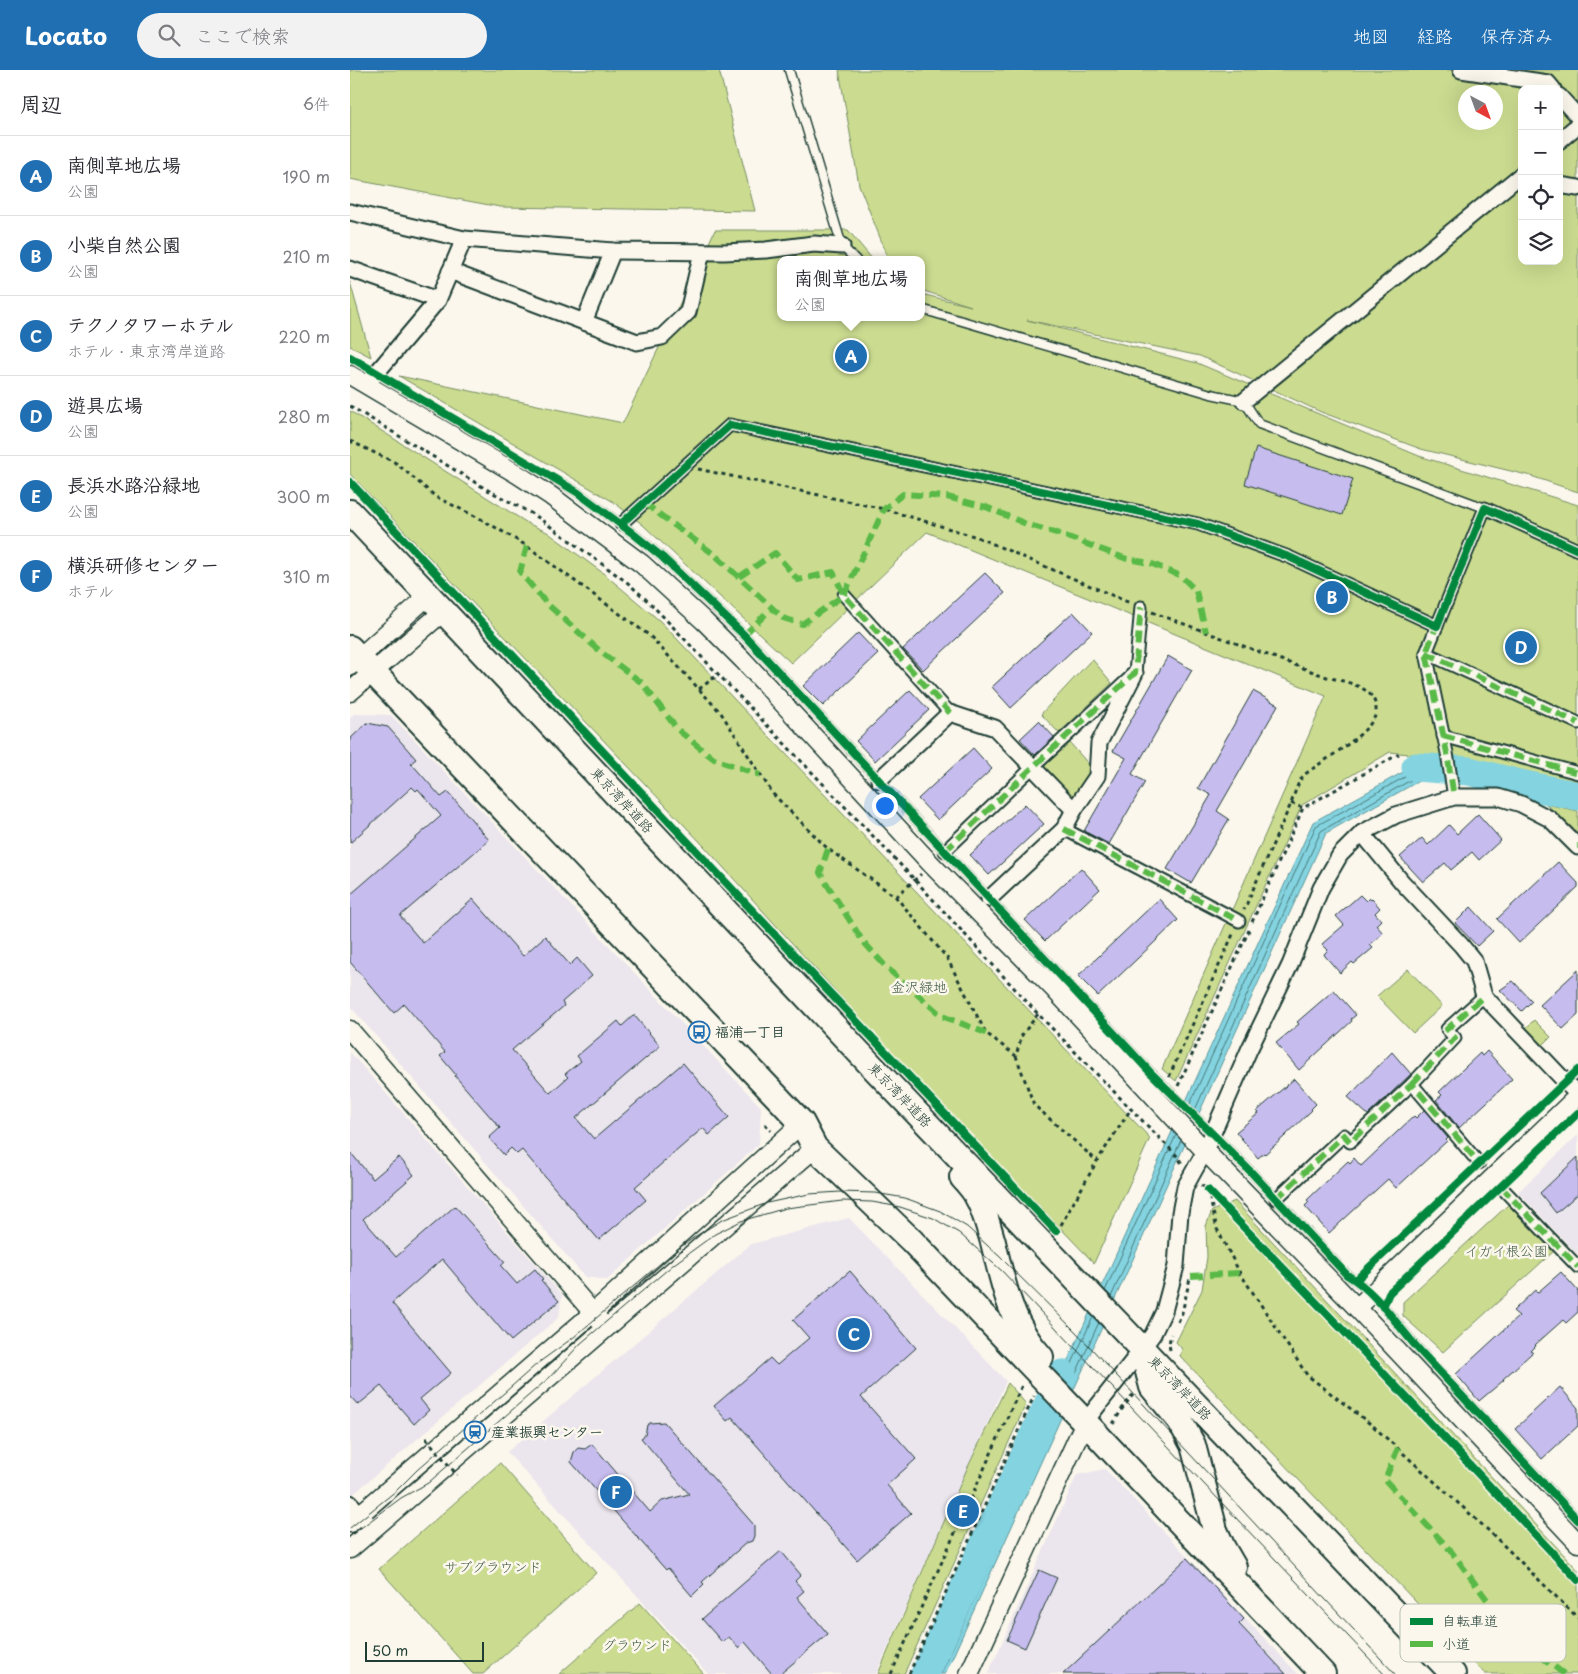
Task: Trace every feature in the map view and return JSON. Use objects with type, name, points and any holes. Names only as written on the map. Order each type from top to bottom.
[{"type":"highway","name":"東京湾岸道路","points":[[350,512],[870,1064],[1400,1619]]},
{"type":"highway","points":[[358,661],[802,1123],[816,1148],[912,1241],[1323,1674]]},
{"type":"highway","points":[[870,1064],[893,1099],[976,1194],[985,1214],[1003,1283],[1017,1323],[1032,1347],[1081,1401],[1085,1422]]},
{"type":"highway","points":[[1142,1349],[1152,1387],[1180,1421],[1188,1434],[1206,1494],[1210,1515],[1223,1548],[1240,1576],[1273,1621]]},
{"type":"highway","name":"東京湾岸道路","points":[[1442,1662],[1453,1674]]},
{"type":"street","points":[[1461,70],[1548,82],[1550,85]]},
{"type":"street","points":[[1563,100],[1578,117]]},
{"type":"street","points":[[1563,138],[1578,125]]},
{"type":"street","points":[[1244,401],[1518,179]]},
{"type":"street","points":[[1563,186],[1578,188]]},
{"type":"street","points":[[350,212],[464,239],[613,251],[702,252],[766,250],[814,244],[842,246]]},
{"type":"street","points":[[367,384],[438,300],[464,239]]},
{"type":"street","points":[[584,322],[613,251]]},
{"type":"street","points":[[450,271],[637,342],[662,337],[688,312],[702,252]]},
{"type":"street","points":[[350,269],[438,300]]},
{"type":"street","points":[[350,375],[551,496],[642,564],[743,660],[932,865],[1055,990],[1171,1100],[1190,1134],[1205,1151],[1357,1308],[1578,1543]]},
{"type":"street","points":[[621,524],[730,425],[1198,524],[1289,557],[1436,626]]},
{"type":"street","points":[[1453,792],[1447,753],[1426,653],[1485,508],[1578,550]]},
{"type":"street","points":[[844,595],[950,713],[995,728],[1074,810]]},
{"type":"street","points":[[350,692],[358,661],[436,603]]},
{"type":"street","points":[[989,899],[1064,829],[1074,810],[1097,776],[1099,744],[1135,674],[1141,607]]},
{"type":"street","points":[[1426,653],[1578,723]]},
{"type":"street","points":[[945,851],[1135,674]]},
{"type":"street","points":[[879,780],[950,713]]},
{"type":"street","points":[[1443,736],[1578,773]]},
{"type":"street","points":[[969,1674],[1085,1422],[1142,1349],[1164,1311],[1176,1266],[1180,1213],[1185,1187],[1205,1151],[1249,1050],[1290,965],[1321,888],[1340,855],[1362,833],[1396,815],[1453,792],[1498,797],[1522,804],[1550,819],[1578,847]]},
{"type":"street","points":[[1064,829],[1239,921]]},
{"type":"street","points":[[1357,1308],[1578,1095],[1484,996],[1474,962],[1461,945],[1402,882],[1362,833]]},
{"type":"street","points":[[1276,1199],[1344,1135],[1350,1142],[1412,1084],[1455,1038],[1447,1029],[1484,996]]},
{"type":"street","points":[[350,1030],[607,1328]]},
{"type":"street","points":[[1412,1084],[1479,1164]]},
{"type":"street","points":[[373,1529],[353,1513],[593,1313],[802,1123]]},
{"type":"street","points":[[350,1549],[816,1148]]},
{"type":"street","points":[[1501,1187],[1578,1267]]},
{"type":"lane","points":[[789,70],[842,246],[852,256]]},
{"type":"lane","points":[[925,310],[1201,391],[1244,401],[1259,424],[1485,508]]},
{"type":"lane","points":[[554,479],[577,492],[662,557],[744,636],[1150,1072],[1171,1100],[1195,1116],[1347,1275],[1356,1280],[1371,1295],[1578,1520]]},
{"type":"path","points":[[350,406],[536,516],[628,583],[651,604],[915,880],[1038,1014],[1208,1190],[1217,1229],[1240,1273],[1307,1375],[1374,1426],[1489,1531],[1564,1604]]},
{"type":"path","points":[[350,441],[396,463],[436,497],[527,546],[650,636],[721,713],[773,794],[828,849],[896,897],[947,958],[986,1033],[1016,1056],[1034,1105],[1098,1161]]},
{"type":"path","points":[[685,466],[884,509],[978,537],[1141,607],[1366,690],[1376,704],[1376,713],[1372,723],[1361,734],[1302,777]]},
{"type":"path","points":[[699,689],[719,674]]},
{"type":"path","points":[[1171,1100],[1304,808],[1399,754]]},
{"type":"path","points":[[1291,803],[1304,808]]},
{"type":"path","points":[[896,897],[915,880]]},
{"type":"path","points":[[1016,1056],[1022,1035],[1038,1014]]},
{"type":"path","points":[[1056,1231],[1131,1109]]},
{"type":"path","points":[[1116,1430],[1113,1423],[1148,1377]]},
{"type":"path","points":[[891,1674],[1024,1380],[1030,1386]]},
{"type":"path","points":[[909,1674],[1035,1392]]},
{"type":"path","points":[[426,1438],[458,1475]]},
{"type":"path","points":[[1566,1606],[1578,1618]]},
{"type":"shaded area","points":[[354,714],[391,715],[761,1107],[759,1144],[607,1280],[585,1277],[350,1006],[350,718]]},
{"type":"shaded area","points":[[350,1052],[562,1295],[559,1317],[350,1497]]},
{"type":"shaded area","points":[[1578,1135],[1578,1255],[1518,1192]]},
{"type":"shaded area","points":[[849,1218],[1006,1381],[876,1674],[708,1674],[507,1452],[751,1244]]},
{"type":"shaded area","points":[[1105,1469],[1298,1674],[988,1674],[1077,1475]]},
{"type":"green space","points":[[350,70],[719,70],[755,211],[500,207],[350,179]]},
{"type":"green space","points":[[839,70],[1578,70],[1578,492],[1531,476],[1421,449],[1321,412],[1200,356],[1027,320],[1197,363],[1419,456],[1578,505],[1578,786],[1438,757],[1390,752],[1302,805],[1176,1081],[1162,1069],[1326,696],[927,532],[791,663],[643,525],[612,501],[399,376],[623,423],[715,230],[848,230],[870,256],[777,256],[777,321],[925,321],[925,295],[971,306],[925,291],[925,256],[887,256],[859,185]]},
{"type":"green space","points":[[350,282],[371,357],[350,346]]},
{"type":"green space","name":"金沢緑地","points":[[350,411],[529,524],[547,532],[603,573],[660,621],[1150,1138],[1094,1263],[879,1039],[704,846],[350,474]]},
{"type":"green space","points":[[1092,659],[1112,683],[1059,733],[1041,714]]},
{"type":"green space","points":[[1070,743],[1092,768],[1075,799],[1044,766]]},
{"type":"green space","points":[[1546,804],[1578,811],[1578,833]]},
{"type":"green space","points":[[1408,969],[1442,1006],[1413,1033],[1377,996]]},
{"type":"green space","points":[[1534,1020],[1551,1037],[1543,1045],[1526,1028]]},
{"type":"green space","points":[[1235,1201],[1578,1570],[1578,1674],[1485,1674],[1473,1662],[1566,1662],[1566,1604],[1418,1604],[1180,1356],[1182,1349],[1176,1342],[1202,1290],[1207,1257],[1206,1226],[1212,1211]]},
{"type":"green space","name":"イガイ根公園","points":[[1508,1205],[1554,1251],[1443,1352],[1403,1316],[1403,1302]]},
{"type":"green space","points":[[1008,1383],[1026,1404],[904,1674],[878,1674],[966,1471]]},
{"type":"green space","name":"サブグラウンド","points":[[500,1463],[596,1573],[483,1674],[473,1674],[379,1569]]},
{"type":"green space","name":"グラウンド","points":[[640,1603],[704,1674],[559,1674]]},
{"type":"water","points":[[1414,766],[1463,771],[1578,795],[1578,806],[1462,782],[1426,777],[1326,833],[945,1674],[925,1674],[1313,822]]},
{"type":"building","points":[[1256,448],[1353,479],[1342,515],[1245,484]]},
{"type":"building","points":[[985,573],[1005,593],[923,670],[903,649]]},
{"type":"building","points":[[1073,612],[1092,632],[1011,708],[992,687]]},
{"type":"building","points":[[858,633],[878,654],[823,706],[803,686]]},
{"type":"building","points":[[1168,656],[1192,670],[1132,774],[1145,782],[1109,844],[1084,831],[1126,758],[1113,751]]},
{"type":"building","points":[[910,690],[929,710],[875,761],[856,741]]},
{"type":"building","points":[[1253,691],[1278,705],[1217,811],[1229,819],[1191,883],[1167,869],[1211,795],[1198,788]]},
{"type":"building","points":[[1039,721],[1054,737],[1035,755],[1020,739]]},
{"type":"building","points":[[367,723],[388,727],[416,759],[411,763],[441,797],[448,792],[489,840],[400,916],[423,943],[473,899],[523,956],[545,936],[570,965],[577,958],[592,976],[562,1002],[564,1006],[512,1050],[550,1093],[568,1077],[565,1074],[581,1061],[577,1056],[618,1021],[622,1026],[634,1015],[660,1046],[576,1118],[594,1139],[683,1063],[729,1117],[709,1135],[703,1128],[635,1187],[646,1200],[599,1240],[522,1150],[517,1154],[511,1148],[504,1155],[489,1138],[500,1128],[440,1056],[445,1052],[404,1004],[394,1013],[350,962],[350,895],[441,816],[418,789],[416,791],[412,787],[350,843],[350,739]]},
{"type":"building","points":[[973,748],[992,769],[938,820],[918,799]]},
{"type":"building","points":[[1025,804],[1044,824],[989,875],[970,855]]},
{"type":"building","points":[[1478,814],[1501,840],[1479,860],[1472,852],[1451,870],[1445,863],[1423,882],[1400,857],[1422,838],[1428,845],[1449,825],[1457,834]]},
{"type":"building","points":[[1558,862],[1578,883],[1578,887],[1519,943],[1497,919]]},
{"type":"building","points":[[1081,868],[1100,889],[1045,941],[1025,920]]},
{"type":"building","points":[[1360,895],[1366,901],[1369,898],[1372,899],[1380,908],[1375,913],[1381,920],[1376,925],[1383,933],[1370,945],[1373,948],[1354,964],[1352,962],[1340,973],[1325,956],[1324,954],[1328,950],[1322,944],[1344,925],[1336,916]]},
{"type":"building","points":[[1159,899],[1178,920],[1098,996],[1078,976]]},
{"type":"building","points":[[1471,907],[1493,931],[1477,946],[1455,923]]},
{"type":"building","points":[[1578,970],[1578,1015],[1563,1029],[1540,1005]]},
{"type":"building","points":[[1513,981],[1532,1001],[1522,1011],[1500,990]]},
{"type":"building","points":[[1334,990],[1356,1015],[1351,1019],[1352,1021],[1299,1070],[1276,1043]]},
{"type":"building","points":[[1487,1051],[1512,1079],[1459,1128],[1436,1100],[1442,1095],[1439,1092],[1480,1053],[1482,1056]]},
{"type":"building","points":[[1392,1052],[1411,1074],[1368,1115],[1348,1097]]},
{"type":"building","points":[[1294,1079],[1316,1104],[1284,1137],[1258,1158],[1236,1132]]},
{"type":"building","points":[[1424,1110],[1448,1138],[1447,1141],[1396,1188],[1388,1179],[1329,1233],[1305,1206],[1309,1202],[1307,1200],[1348,1161],[1350,1163],[1354,1158],[1361,1166],[1414,1116],[1416,1118]]},
{"type":"building","points":[[350,1152],[373,1179],[399,1157],[414,1175],[363,1219],[396,1257],[455,1206],[505,1262],[501,1266],[517,1284],[535,1269],[543,1279],[541,1280],[559,1301],[511,1341],[442,1259],[392,1303],[451,1373],[420,1399],[429,1410],[414,1424],[381,1386],[358,1405],[350,1396]]},
{"type":"building","points":[[1578,1157],[1578,1194],[1556,1213],[1540,1193]]},
{"type":"building","points":[[850,1271],[916,1348],[861,1397],[916,1459],[887,1485],[911,1513],[857,1560],[732,1417],[727,1421],[714,1406],[770,1358],[777,1365],[809,1338],[793,1320]]},
{"type":"building","points":[[1561,1272],[1578,1291],[1578,1312],[1566,1323],[1563,1320],[1545,1336],[1535,1345],[1531,1351],[1533,1352],[1479,1401],[1456,1374],[1519,1316],[1513,1311],[1535,1290],[1537,1293]]},
{"type":"building","points":[[1560,1387],[1578,1408],[1578,1426],[1542,1459],[1515,1429]]},
{"type":"building","points":[[664,1422],[754,1525],[752,1541],[746,1543],[702,1582],[704,1584],[692,1596],[668,1568],[666,1570],[571,1462],[574,1452],[578,1448],[585,1449],[592,1444],[650,1512],[662,1501],[689,1494],[641,1438],[645,1435],[647,1425]]},
{"type":"building","points":[[781,1551],[801,1575],[795,1581],[804,1591],[797,1597],[828,1634],[780,1674],[772,1674],[745,1642],[739,1648],[729,1637],[722,1642],[702,1619]]},
{"type":"building","points":[[1187,1558],[1244,1619],[1239,1624],[1286,1674],[1063,1674]]},
{"type":"building","points":[[1039,1570],[1057,1578],[1025,1648],[1007,1640]]},
{"type":"waterway","points":[[1416,767],[1469,771],[1578,796]]},
{"type":"waterway","points":[[925,1674],[1062,1374]]},
{"type":"tram line","points":[[350,1528],[397,1490],[538,1363],[574,1337],[675,1251],[696,1236],[722,1220],[767,1203],[809,1194],[840,1192],[875,1193],[905,1198],[940,1211],[967,1227],[999,1256],[1076,1332],[1395,1674]]},
{"type":"tram line","points":[[350,1536],[401,1498],[428,1483],[550,1377],[580,1344],[674,1264],[715,1234],[741,1221],[786,1208],[842,1201],[872,1202],[900,1207],[933,1218],[959,1233],[1002,1271],[1384,1674]]},
{"type":"marked path","points":[[644,503],[715,555],[783,618],[802,624],[844,595],[884,509],[903,494],[947,497],[986,507],[1026,524],[1060,534],[1127,559],[1150,563],[1181,576],[1196,591],[1206,632]]},
{"type":"marked path","points":[[527,546],[520,572],[546,603],[601,652],[642,683],[678,730],[714,759],[760,775]]},
{"type":"marked path","points":[[739,577],[775,553],[798,580],[833,572],[844,595],[950,713]]},
{"type":"marked path","points":[[945,851],[1135,673],[1141,607]]},
{"type":"marked path","points":[[744,635],[772,608]]},
{"type":"marked path","points":[[1438,622],[1426,653],[1447,753],[1454,797]]},
{"type":"marked path","points":[[1426,653],[1578,723]]},
{"type":"marked path","points":[[1443,736],[1578,773]]},
{"type":"marked path","points":[[1064,829],[1239,921]]},
{"type":"marked path","points":[[828,849],[820,873],[862,940],[887,968],[942,1016],[986,1033]]},
{"type":"marked path","points":[[1412,1084],[1455,1038],[1447,1029],[1484,996]]},
{"type":"marked path","points":[[1276,1199],[1344,1135],[1350,1142],[1412,1084],[1479,1163]]},
{"type":"marked path","points":[[1501,1187],[1578,1267]]},
{"type":"marked path","points":[[1191,1276],[1240,1273]]},
{"type":"marked path","points":[[1398,1448],[1385,1480],[1451,1551],[1490,1604]]},
{"type":"marked path","points":[[1548,1662],[1564,1674]]},
{"type":"cycle path","points":[[350,357],[577,492],[662,557],[744,635],[1150,1072],[1252,1173],[1347,1275],[1368,1290],[1421,1352],[1578,1520]]},
{"type":"cycle path","points":[[621,524],[730,425],[1198,524],[1289,557],[1437,626],[1485,508],[1578,550]]},
{"type":"cycle path","points":[[350,482],[1056,1231]]},
{"type":"cycle path","points":[[1356,1280],[1578,1070]]},
{"type":"cycle path","points":[[1383,1307],[1389,1293],[1578,1113]]},
{"type":"cycle path","points":[[1208,1190],[1578,1580]]},
{"type":"place","name":"南側草地広場","points":[[851,356]]},
{"type":"place","name":"小柴自然公園","points":[[1332,597]]},
{"type":"place","name":"遊具広場","points":[[1521,647]]},
{"type":"place","name":"福浦一丁目","points":[[699,1032]]},
{"type":"place","name":"テクノタワーホテル","points":[[854,1334]]},
{"type":"place","name":"産業振興センター","points":[[475,1432]]},
{"type":"place","name":"横浜研修センター","points":[[616,1492]]},
{"type":"place","name":"長浜水路沿緑地","points":[[963,1511]]}]
